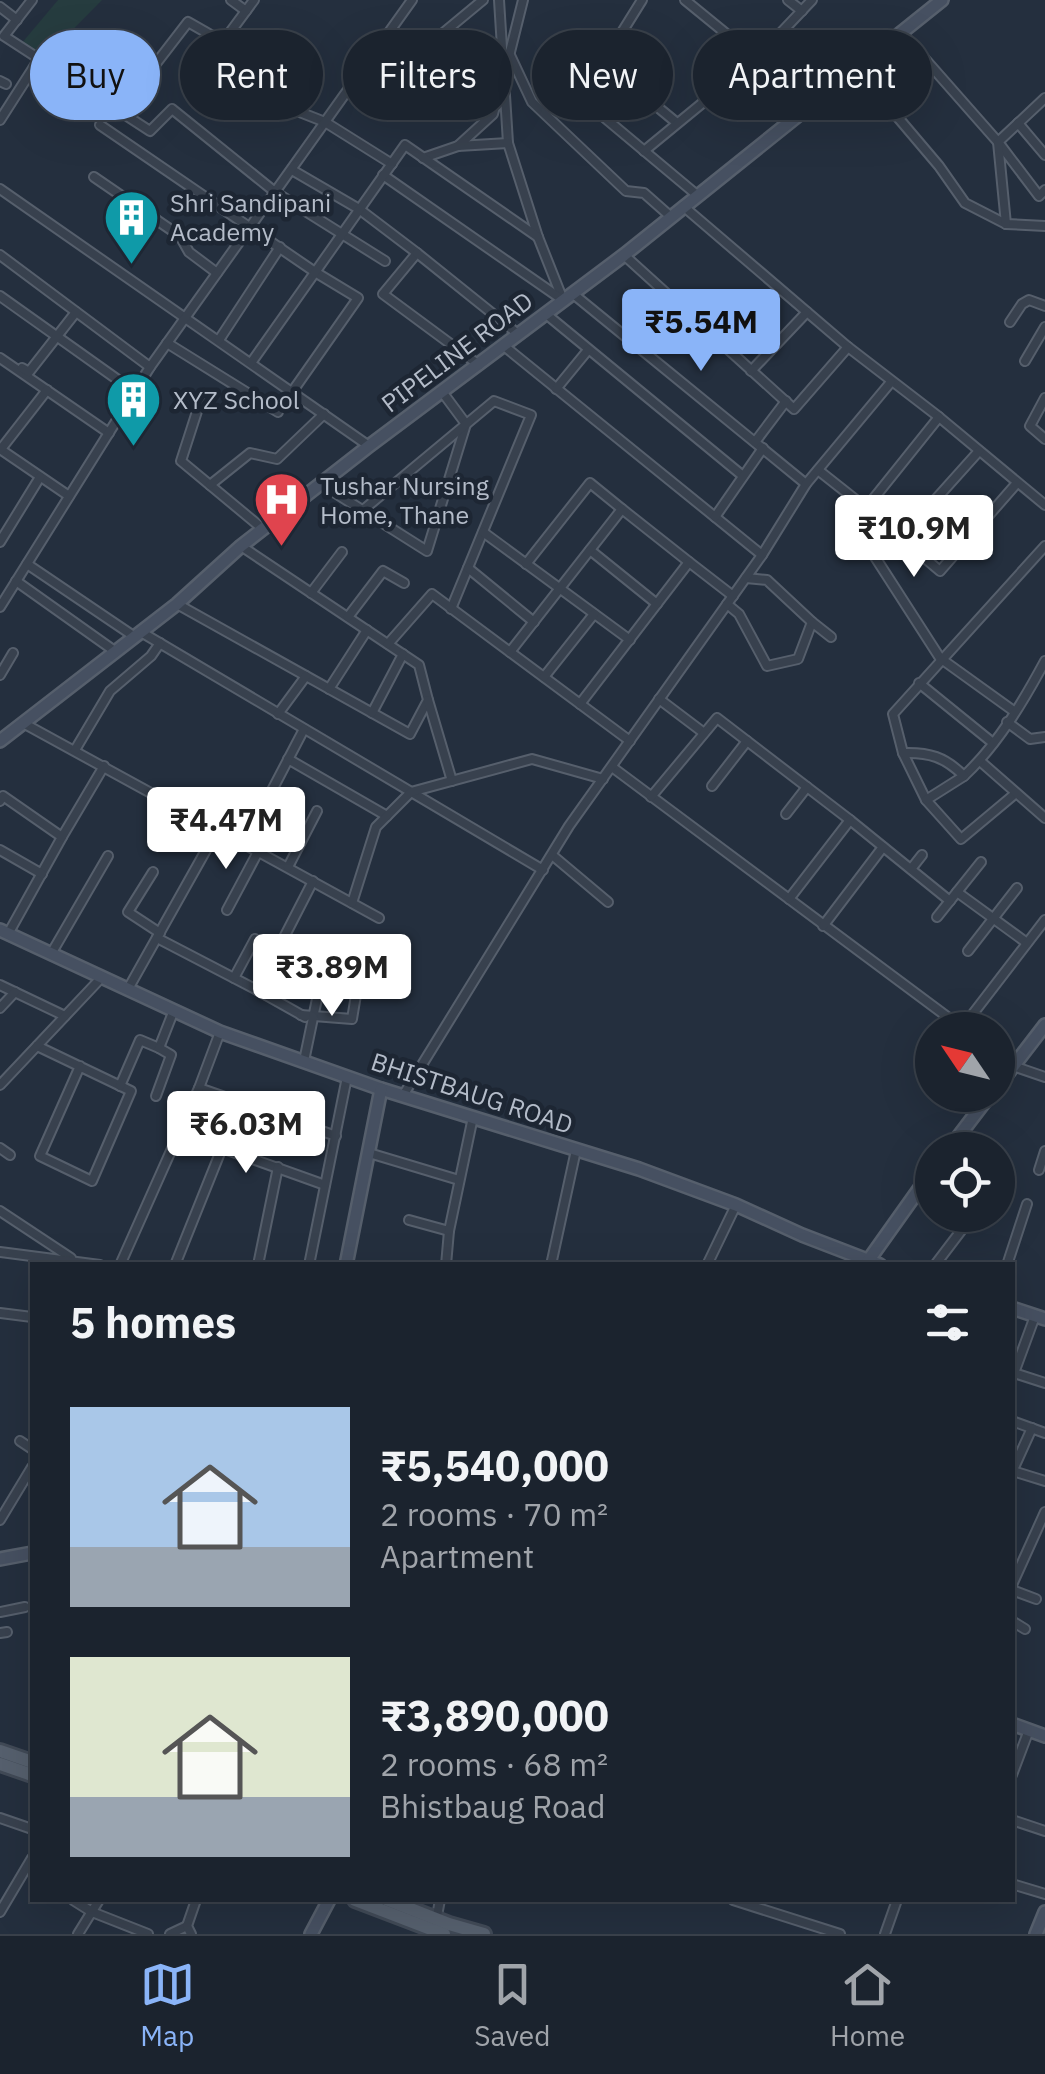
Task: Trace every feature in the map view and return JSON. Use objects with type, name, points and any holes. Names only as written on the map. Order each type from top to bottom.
[{"type":"main road","points":[[0,1751],[30,1761]]},
{"type":"main road","points":[[0,1764],[30,1774]]},
{"type":"main road","points":[[361,1902],[438,1928],[484,1934]]},
{"type":"main road","points":[[392,1902],[438,1928]]},
{"type":"street","points":[[30,53],[4,36],[32,0]]},
{"type":"street","points":[[230,0],[246,11]]},
{"type":"street","points":[[232,30],[254,0]]},
{"type":"street","points":[[391,30],[412,0]]},
{"type":"street","points":[[448,30],[483,0]]},
{"type":"street","points":[[500,0],[501,30]]},
{"type":"street","points":[[512,42],[524,0]]},
{"type":"street","points":[[624,30],[642,0]]},
{"type":"street","points":[[685,0],[721,30]]},
{"type":"street","points":[[788,0],[802,11]]},
{"type":"street","points":[[784,30],[812,0]]},
{"type":"street","name":"PIPELINE ROAD","points":[[906,30],[942,0]]},
{"type":"street","points":[[0,7],[17,20]]},
{"type":"street","points":[[182,30],[188,22],[202,30]]},
{"type":"street","points":[[160,58],[180,32]]},
{"type":"street","points":[[512,59],[532,102],[626,191],[644,193],[670,216]]},
{"type":"street","points":[[932,67],[1043,195]]},
{"type":"street","points":[[0,120],[30,73]]},
{"type":"street","points":[[0,607],[150,367],[343,97]]},
{"type":"street","points":[[998,142],[1045,98]]},
{"type":"street","points":[[132,120],[150,132],[172,110],[275,192],[384,261]]},
{"type":"street","points":[[644,151],[693,111]]},
{"type":"street","points":[[320,120],[392,164]]},
{"type":"street","points":[[458,146],[486,120]]},
{"type":"street","points":[[506,120],[508,143],[538,237],[567,297]]},
{"type":"street","points":[[607,120],[697,195]]},
{"type":"street","points":[[672,120],[677,124]]},
{"type":"street","name":"PIPELINE ROAD","points":[[2,736],[116,652],[241,546],[624,255],[791,120]]},
{"type":"street","points":[[900,120],[965,203],[1006,224],[1045,226]]},
{"type":"street","points":[[100,124],[358,298],[292,392]]},
{"type":"street","points":[[1018,124],[1045,155]]},
{"type":"street","points":[[998,142],[1006,224]]},
{"type":"street","points":[[424,158],[458,146],[508,143]]},
{"type":"street","points":[[251,363],[404,145],[538,237]]},
{"type":"street","points":[[292,170],[360,209],[518,334]]},
{"type":"street","points":[[383,175],[567,297],[806,484]]},
{"type":"street","points":[[94,177],[180,236],[189,252],[217,273]]},
{"type":"street","points":[[0,189],[370,446]]},
{"type":"street","points":[[683,206],[848,347],[1042,502],[1045,487]]},
{"type":"street","points":[[219,340],[280,248]]},
{"type":"street","points":[[418,253],[383,294],[479,365]]},
{"type":"street","points":[[0,255],[150,367]]},
{"type":"street","points":[[624,255],[794,409],[848,347]]},
{"type":"street","points":[[0,296],[135,392]]},
{"type":"street","points":[[1010,322],[1029,300],[1045,306]]},
{"type":"street","points":[[0,356],[29,372],[76,312]]},
{"type":"street","points":[[751,371],[807,312]]},
{"type":"street","points":[[546,313],[743,476]]},
{"type":"street","points":[[665,345],[692,318]]},
{"type":"street","points":[[1026,361],[1045,327]]},
{"type":"street","points":[[167,343],[278,412]]},
{"type":"street","points":[[504,346],[762,555]]},
{"type":"street","points":[[556,389],[588,350]]},
{"type":"street","points":[[0,356],[109,433]]},
{"type":"street","points":[[404,1094],[603,779],[762,555],[806,484],[891,382]]},
{"type":"street","points":[[46,390],[0,449],[69,496]]},
{"type":"street","points":[[443,393],[466,424]]},
{"type":"street","points":[[1045,398],[1030,426],[1045,439]]},
{"type":"street","points":[[202,400],[181,461],[263,529]]},
{"type":"street","points":[[363,510],[494,400],[531,415],[452,609]]},
{"type":"street","points":[[715,516],[786,401]]},
{"type":"street","points":[[210,485],[250,453],[277,458],[324,414]]},
{"type":"street","points":[[939,417],[866,508],[875,557],[940,658],[1015,712]]},
{"type":"street","points":[[321,484],[427,550],[466,424]]},
{"type":"street","points":[[901,538],[979,451]]},
{"type":"street","points":[[818,470],[940,571],[1017,483]]},
{"type":"street","points":[[0,542],[40,476]]},
{"type":"street","points":[[526,564],[590,483],[730,600],[767,666],[798,659],[812,622]]},
{"type":"street","points":[[510,652],[622,509]]},
{"type":"street","points":[[0,522],[9,528]]},
{"type":"street","points":[[483,532],[630,640]]},
{"type":"street","points":[[241,546],[419,665],[452,780]]},
{"type":"street","points":[[1016,793],[960,839],[926,800],[903,753],[892,714],[1045,546]]},
{"type":"street","points":[[590,550],[657,604]]},
{"type":"street","points":[[311,593],[342,552]]},
{"type":"street","points":[[580,704],[689,562]]},
{"type":"street","points":[[27,564],[138,634],[160,643],[543,870]]},
{"type":"street","points":[[468,568],[534,622]]},
{"type":"street","points":[[348,617],[384,572],[404,583]]},
{"type":"street","points":[[746,578],[766,580],[830,637]]},
{"type":"street","points":[[0,581],[14,585],[116,652]]},
{"type":"street","points":[[388,644],[432,594],[630,741]]},
{"type":"street","points":[[177,604],[410,734],[428,700]]},
{"type":"street","points":[[544,677],[594,614]]},
{"type":"street","points":[[328,689],[367,630]]},
{"type":"street","points":[[74,750],[110,691],[151,656],[160,643]]},
{"type":"street","points":[[0,676],[13,653]]},
{"type":"street","points":[[372,713],[403,654]]},
{"type":"street","points":[[926,800],[980,761],[1044,665]]},
{"type":"street","points":[[278,714],[306,676]]},
{"type":"street","points":[[919,683],[992,743]]},
{"type":"street","points":[[660,698],[704,733]]},
{"type":"street","points":[[652,797],[716,718],[950,901]]},
{"type":"street","points":[[1007,722],[1030,740],[1045,737]]},
{"type":"street","points":[[23,723],[379,918]]},
{"type":"street","points":[[245,842],[304,729]]},
{"type":"street","points":[[712,786],[747,741]]},
{"type":"street","points":[[903,753],[942,757],[964,776]]},
{"type":"street","points":[[288,759],[387,816]]},
{"type":"street","points":[[352,903],[376,827],[410,792],[532,759],[603,779]]},
{"type":"street","points":[[980,761],[1043,813]]},
{"type":"street","points":[[4,932],[104,766]]},
{"type":"street","points":[[612,767],[940,1012]]},
{"type":"street","points":[[786,814],[807,787]]},
{"type":"street","points":[[0,801],[2,796],[62,836]]},
{"type":"street","points":[[288,867],[317,810]]},
{"type":"street","points":[[789,900],[850,820]]},
{"type":"street","points":[[128,989],[219,828]]},
{"type":"street","points":[[823,926],[884,847]]},
{"type":"street","points":[[0,850],[42,874]]},
{"type":"street","points":[[228,910],[259,850]]},
{"type":"street","points":[[552,855],[608,902]]},
{"type":"street","points":[[911,869],[922,855]]},
{"type":"street","points":[[51,954],[108,856]]},
{"type":"street","points":[[937,917],[981,862]]},
{"type":"street","points":[[153,872],[128,912],[158,936],[301,1015],[352,1020],[357,989]]},
{"type":"street","points":[[257,990],[313,881]]},
{"type":"street","points":[[968,950],[1017,888]]},
{"type":"street","points":[[957,892],[1027,943]]},
{"type":"street","points":[[976,1012],[1045,920]]},
{"type":"street","name":"BHISTBAUG ROAD","points":[[4,932],[220,1032],[736,1205],[866,1262]]},
{"type":"street","points":[[234,978],[255,939]]},
{"type":"street","points":[[304,1060],[323,970]]},
{"type":"street","points":[[0,1085],[102,977]]},
{"type":"street","points":[[0,985],[65,1016]]},
{"type":"street","points":[[0,1008],[14,992]]},
{"type":"street","points":[[159,1048],[174,1010]]},
{"type":"street","points":[[1015,1063],[1045,1025]]},
{"type":"street","points":[[121,1262],[180,1133],[220,1032]]},
{"type":"street","points":[[120,1086],[140,1040],[171,1055],[156,1096]]},
{"type":"street","points":[[37,1046],[80,1066],[130,1091],[92,1181],[40,1156],[80,1066]]},
{"type":"street","points":[[1015,1067],[1045,1077]]},
{"type":"street","points":[[310,1262],[347,1077]]},
{"type":"street","points":[[199,1088],[336,1136]]},
{"type":"street","points":[[347,1262],[381,1088]]},
{"type":"street","points":[[962,1132],[977,1112]]},
{"type":"street","points":[[446,1262],[458,1180],[473,1116]]},
{"type":"street","points":[[180,1133],[325,1185]]},
{"type":"street","points":[[0,1148],[10,1155]]},
{"type":"street","points":[[176,1262],[222,1148]]},
{"type":"street","points":[[551,1262],[576,1150]]},
{"type":"street","points":[[1039,1170],[1045,1151]]},
{"type":"street","points":[[369,1153],[458,1180]]},
{"type":"street","points":[[259,1262],[278,1168]]},
{"type":"street","points":[[872,1262],[915,1197]]},
{"type":"street","points":[[1008,1262],[1027,1204]]},
{"type":"street","points":[[708,1262],[736,1205]]},
{"type":"street","points":[[0,1211],[75,1262]]},
{"type":"street","points":[[409,1220],[449,1231]]},
{"type":"street","points":[[937,1262],[960,1232]]},
{"type":"street","points":[[0,1252],[75,1262]]},
{"type":"street","points":[[1015,1309],[1042,1315],[1015,1370]]},
{"type":"street","points":[[0,1313],[30,1318]]},
{"type":"street","points":[[1015,1375],[1045,1384]]},
{"type":"street","points":[[1015,1421],[1045,1433]]},
{"type":"street","points":[[1015,1466],[1032,1428]]},
{"type":"street","points":[[20,1441],[30,1447]]},
{"type":"street","points":[[0,1520],[30,1470]]},
{"type":"street","points":[[1015,1472],[1045,1481]]},
{"type":"street","points":[[1015,1582],[1045,1512]]},
{"type":"street","points":[[0,1558],[30,1553]]},
{"type":"street","points":[[1015,1589],[1036,1599]]},
{"type":"street","points":[[0,1612],[25,1607]]},
{"type":"street","points":[[1015,1624],[1026,1629]]},
{"type":"street","points":[[1015,1725],[1045,1736]]},
{"type":"street","points":[[1015,1767],[1029,1730]]},
{"type":"street","points":[[0,1818],[30,1828]]},
{"type":"street","points":[[1015,1821],[1045,1831]]},
{"type":"street","points":[[0,1912],[29,1872]]},
{"type":"street","points":[[1015,1885],[1045,1894]]},
{"type":"street","points":[[76,1902],[148,1934]]},
{"type":"street","points":[[78,1934],[98,1902]]},
{"type":"street","points":[[170,1934],[189,1930],[196,1902]]},
{"type":"street","points":[[312,1934],[328,1902]]},
{"type":"street","points":[[438,1928],[440,1902]]},
{"type":"street","points":[[884,1934],[896,1902]]},
{"type":"street","points":[[757,1903],[840,1934]]},
{"type":"street","points":[[1036,1934],[1045,1914]]},
{"type":"green space","points":[[58,0],[102,0],[73,30],[33,30]]},
{"type":"green space","points":[[30,33],[30,50],[21,44]]},
{"type":"place","name":"Shri Sandipani Academy","points":[[131,266]]},
{"type":"place","name":"XYZ School","points":[[134,449]]},
{"type":"place","name":"Tushar Nursing Home, Thane","points":[[281,549]]}]
